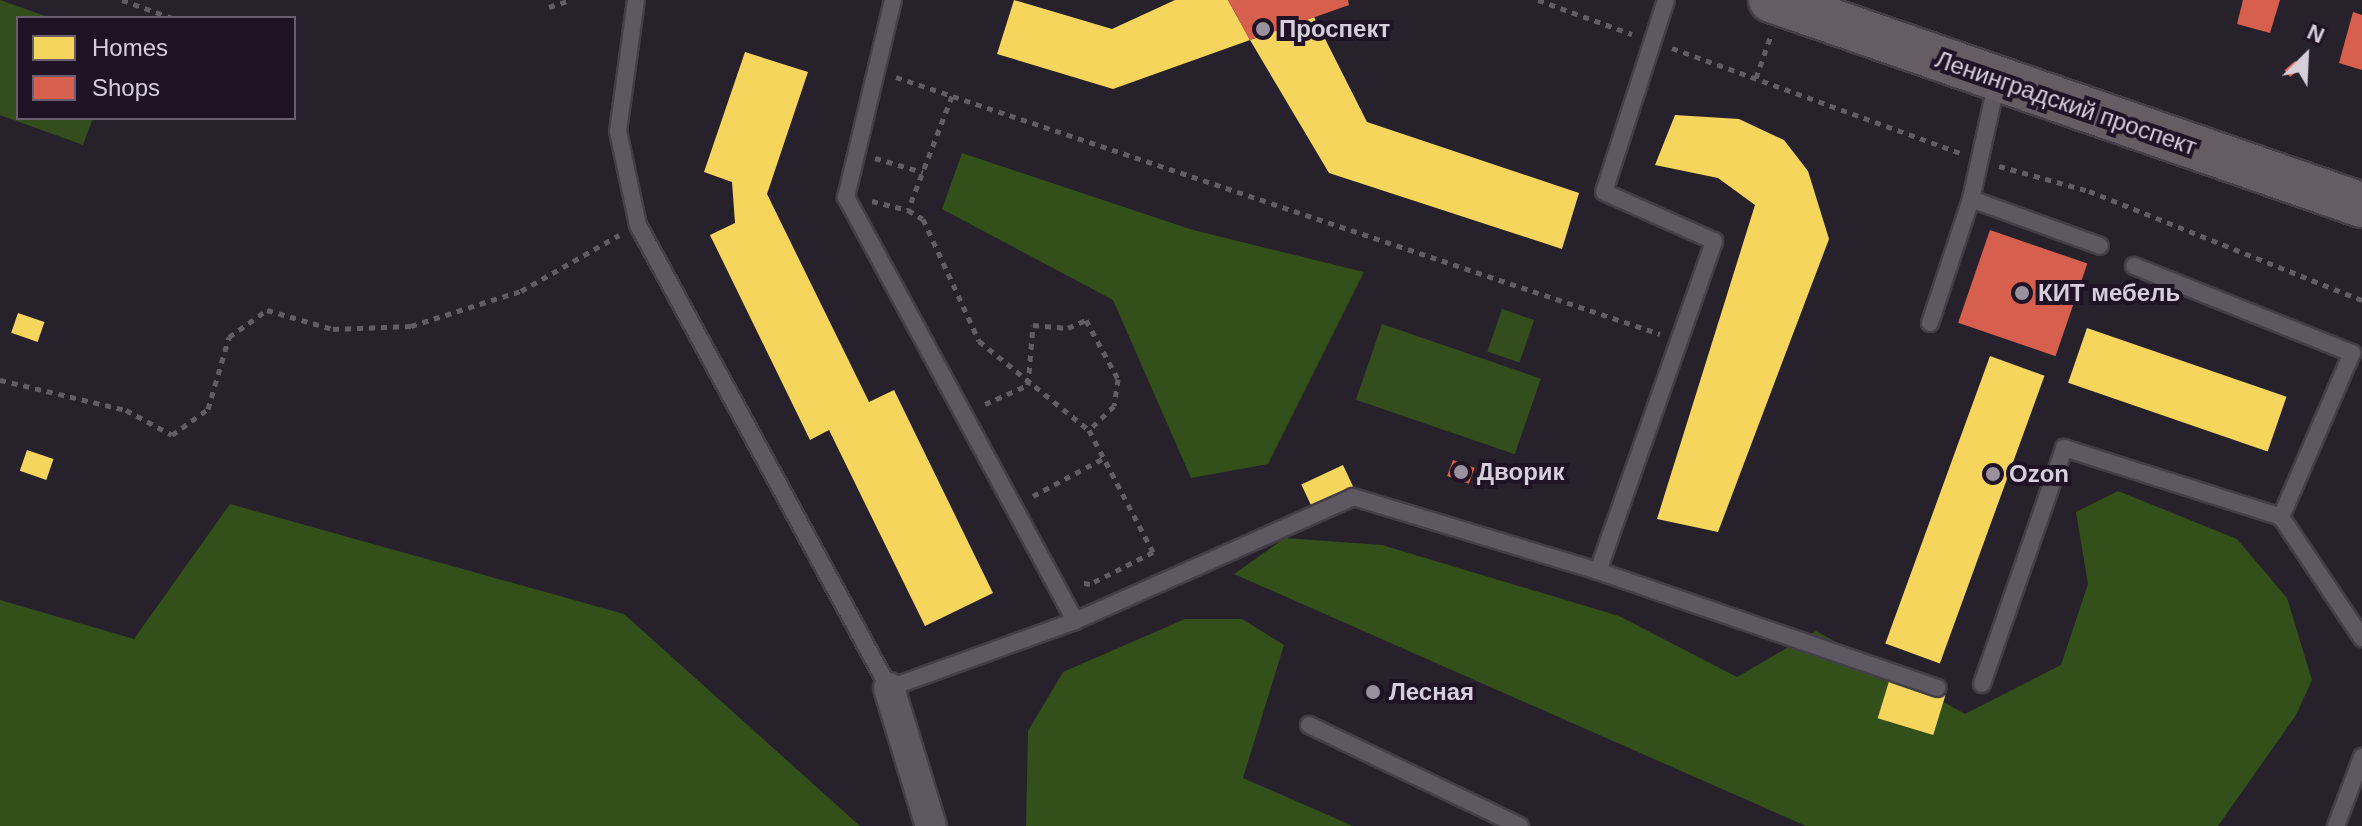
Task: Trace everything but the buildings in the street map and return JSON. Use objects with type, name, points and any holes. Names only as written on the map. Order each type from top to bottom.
[{"type":"main road","name":"Ленинградский проспект","points":[[1771,0],[2362,205]]},
{"type":"street","points":[[889,688],[931,826]]},
{"type":"lane","points":[[636,0],[618,131],[638,225],[889,688],[1075,621],[1353,497],[1598,571],[1937,688]]},
{"type":"lane","points":[[893,0],[846,197],[1075,621]]},
{"type":"lane","points":[[1598,571],[1714,241],[1604,192],[1666,0]]},
{"type":"lane","points":[[1930,323],[1971,199],[1997,79]]},
{"type":"lane","points":[[1971,199],[2100,246]]},
{"type":"lane","points":[[2134,266],[2357,350],[2281,517]]},
{"type":"lane","points":[[1982,684],[2064,448],[2281,517],[2362,638]]},
{"type":"lane","points":[[1309,725],[1520,826]]},
{"type":"lane","points":[[2336,826],[2362,757]]},
{"type":"path","points":[[122,0],[166,16]]},
{"type":"path","points":[[549,7],[571,0]]},
{"type":"path","points":[[1538,0],[1981,160],[2089,191],[2362,300]]},
{"type":"path","points":[[876,70],[1679,341]]},
{"type":"path","points":[[908,210],[952,96]]},
{"type":"path","points":[[871,167],[874,157],[923,172]]},
{"type":"path","points":[[867,188],[870,210]]},
{"type":"path","points":[[867,199],[908,210],[923,219],[979,341],[1028,385],[1089,430],[1153,552],[1090,584],[1074,581]]},
{"type":"path","points":[[0,380],[126,410],[172,435],[208,409],[229,337],[267,310],[333,329],[411,326],[521,291],[638,225]]},
{"type":"path","points":[[1028,385],[1033,325],[1068,328],[1086,320],[1118,379],[1114,406],[1089,430]]},
{"type":"path","points":[[985,404],[1028,385]]},
{"type":"path","points":[[977,391],[991,414]]},
{"type":"path","points":[[1033,496],[1104,458]]},
{"type":"path","points":[[1025,482],[1039,510]]},
{"type":"green space","points":[[0,0],[45,16],[16,16],[16,120],[92,120],[83,145],[0,115]]},
{"type":"green space","points":[[962,153],[1193,230],[1364,272],[1268,464],[1191,478],[1113,300],[942,209]]},
{"type":"green space","points":[[1502,309],[1534,320],[1519,363],[1487,352]]},
{"type":"green space","points":[[1382,324],[1541,379],[1515,454],[1356,400]]},
{"type":"green space","points":[[2118,491],[2237,539],[2287,598],[2312,680],[2296,715],[2218,826],[1806,826],[1234,574],[1285,538],[1382,545],[1619,616],[1737,677],[1816,631],[1965,714],[2061,665],[2088,584],[2076,512]]},
{"type":"green space","points":[[230,504],[624,614],[860,826],[0,826],[0,600],[134,639]]},
{"type":"green space","points":[[1185,619],[1242,619],[1284,645],[1243,778],[1353,826],[1026,826],[1028,731],[1063,672]]},
{"type":"place","name":"Проспект","points":[[1263,29]]},
{"type":"place","name":"КИТ мебель","points":[[2022,293]]},
{"type":"place","name":"Дворик","points":[[1461,472]]},
{"type":"place","name":"Ozon","points":[[1993,474]]},
{"type":"place","name":"Лесная","points":[[1373,692]]}]
